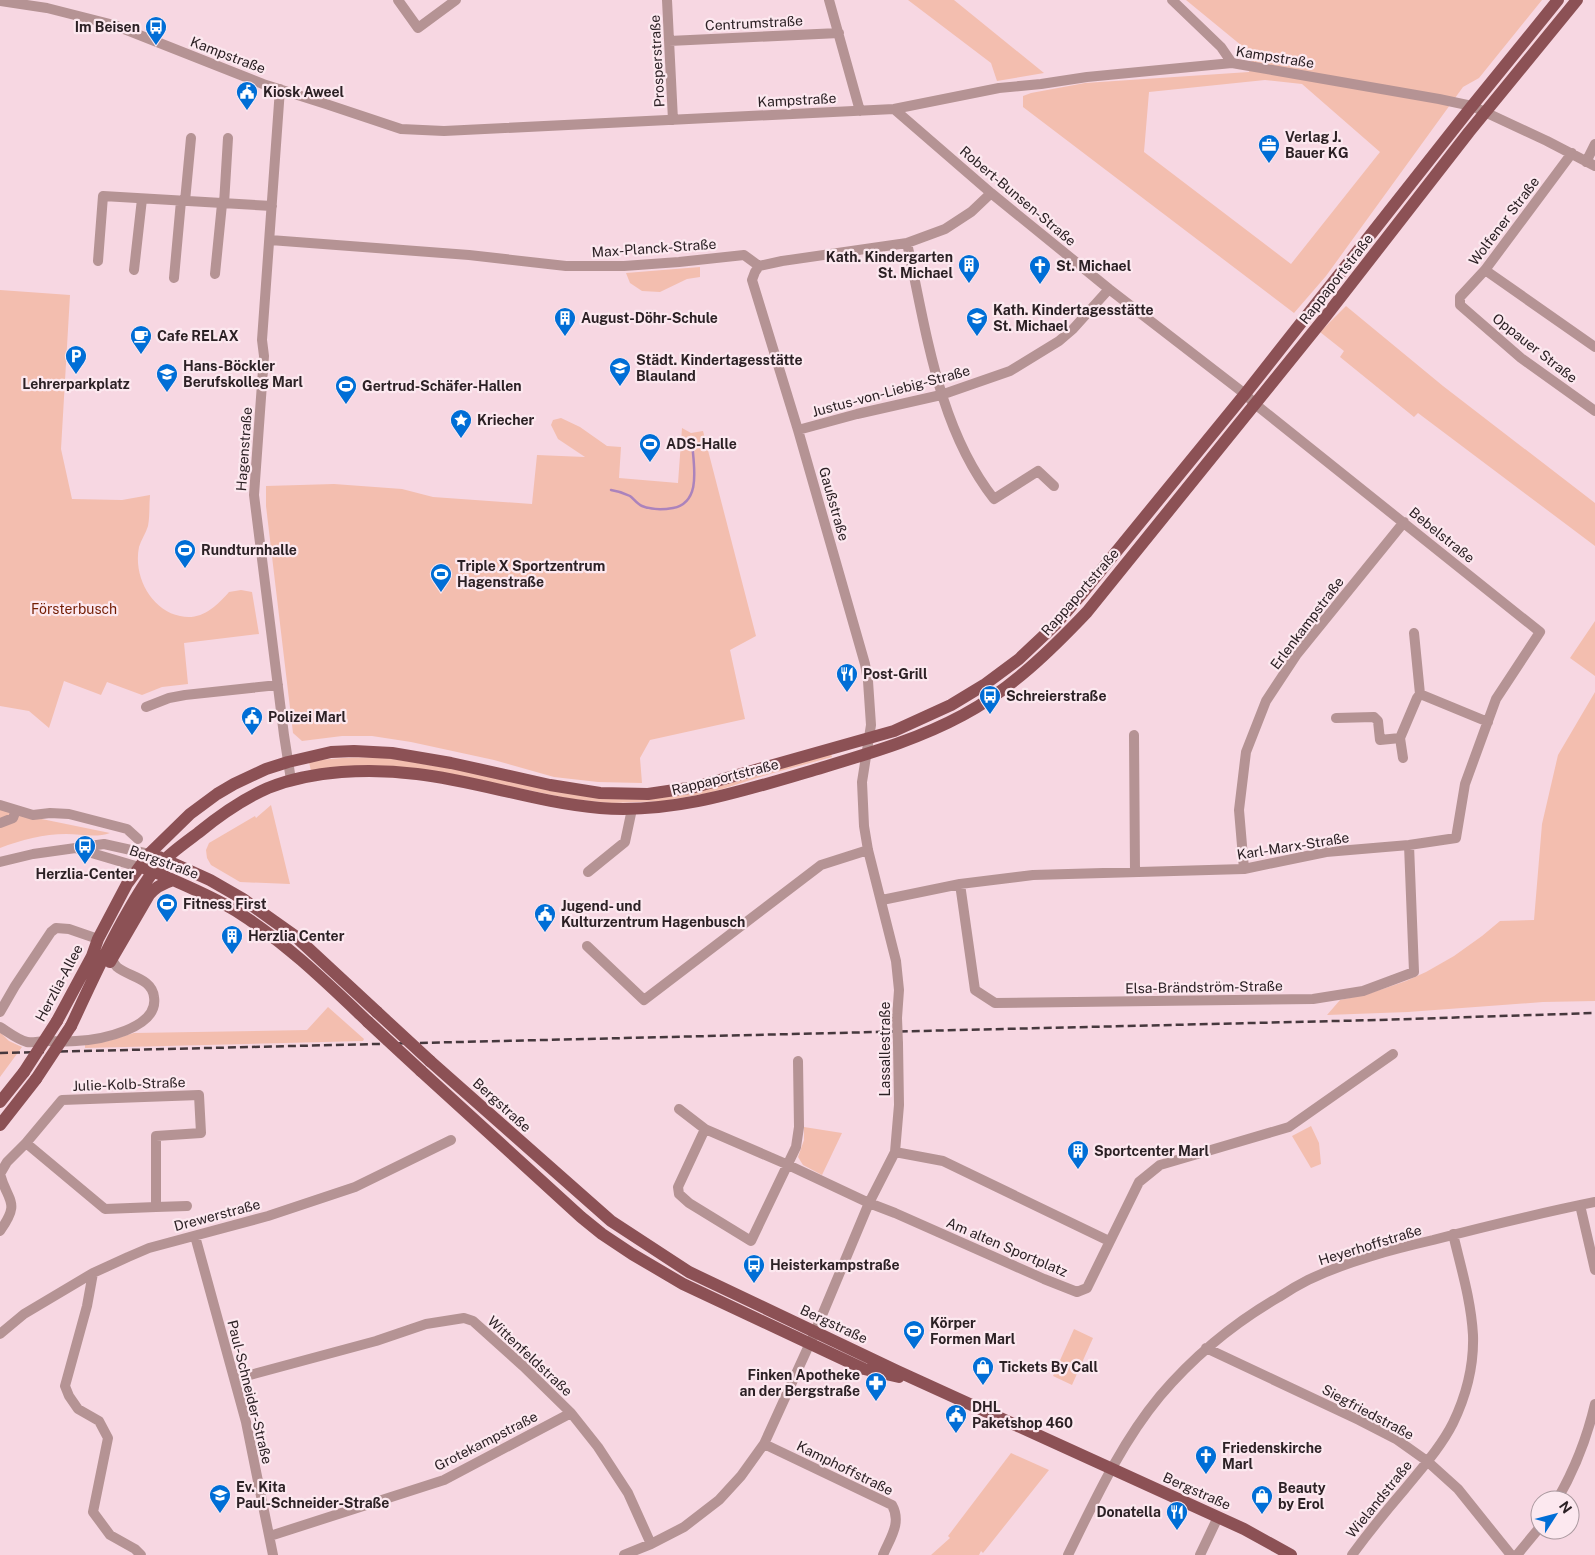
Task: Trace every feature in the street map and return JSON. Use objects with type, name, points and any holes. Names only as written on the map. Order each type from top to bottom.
[{"type":"main road","name":"Rappaportstraße","points":[[149,854],[190,814],[234,784],[266,769],[331,752],[392,753],[451,763],[559,787],[600,793],[648,794],[695,787],[868,739],[894,731],[951,706],[1019,659],[1055,625],[1245,394],[1558,0]]},
{"type":"main road","name":"Rappaportstraße","points":[[165,859],[229,809],[263,790],[291,780],[347,771],[414,773],[474,783],[574,805],[632,809],[664,807],[730,794],[892,746],[964,714],[1027,671],[1056,645],[1087,612],[1326,316],[1486,112],[1577,0]]},
{"type":"main road","name":"Bergstraße","points":[[149,854],[165,859],[210,880],[243,899],[295,936],[430,1061],[612,1221],[689,1272],[925,1384],[1218,1517],[1258,1536],[1291,1555]]},
{"type":"main road","name":"Herzlia-Allee","points":[[0,1102],[24,1072],[57,1021],[92,956],[98,939],[127,884],[149,854]]},
{"type":"main road","name":"Herzlia-Allee","points":[[0,1125],[36,1078],[71,1026],[109,955],[115,934],[140,890],[165,859]]},
{"type":"main road","name":"Bergstraße","points":[[139,867],[154,871],[203,893],[236,911],[286,946],[581,1217],[632,1254],[682,1284],[864,1369],[925,1384]]},
{"type":"main road","points":[[109,955],[153,890],[173,880]]},
{"type":"street","points":[[398,0],[418,28],[456,0]]},
{"type":"street","name":"Prosperstraße","points":[[667,0],[673,120]]},
{"type":"street","points":[[829,0],[860,111]]},
{"type":"street","points":[[1172,0],[1221,47],[1232,63]]},
{"type":"street","name":"Kampstraße","points":[[0,1],[47,8],[114,25],[254,81],[401,129],[444,131],[894,109],[999,88],[1087,77],[1232,63],[1472,106],[1572,153],[1590,164]]},
{"type":"street","name":"Centrumstraße","points":[[669,41],[839,33]]},
{"type":"street","name":"Hagenstraße","points":[[280,89],[262,340],[264,356],[254,495],[291,780]]},
{"type":"street","name":"Robert-Bunsen-Straße","points":[[894,109],[991,193],[1109,289],[1245,394]]},
{"type":"street","points":[[174,278],[191,138]]},
{"type":"street","points":[[215,274],[228,138]]},
{"type":"street","points":[[1590,164],[1595,144]]},
{"type":"street","name":"Wolfener Straße","points":[[1460,305],[1460,297],[1485,270],[1572,153]]},
{"type":"street","points":[[759,266],[782,260],[907,243],[945,229],[971,212],[991,193]]},
{"type":"street","points":[[98,261],[103,196],[272,206]]},
{"type":"street","points":[[134,270],[142,199]]},
{"type":"street","name":"Max-Planck-Straße","points":[[270,240],[469,254],[566,266],[624,266],[744,255],[759,266]]},
{"type":"street","points":[[907,243],[941,395],[959,440],[980,481],[994,499],[1038,471],[1054,486]]},
{"type":"street","name":"Gaußstraße","points":[[759,266],[752,280],[798,430],[865,664],[871,725],[866,754]]},
{"type":"street","points":[[1485,270],[1595,347]]},
{"type":"street","name":"Justus-von-Liebig-Straße","points":[[798,430],[857,414],[941,395],[1010,371],[1059,341],[1073,329],[1109,289]]},
{"type":"street","name":"Oppauer Straße","points":[[1460,305],[1521,358],[1595,411]]},
{"type":"street","name":"Bebelstraße","points":[[1245,394],[1255,404],[1540,632],[1496,699],[1465,784],[1456,838]]},
{"type":"street","name":"Erlenkampstraße","points":[[1244,869],[1239,810],[1246,752],[1266,701],[1297,654],[1404,522]]},
{"type":"street","points":[[1403,758],[1400,738],[1420,694],[1414,634]]},
{"type":"street","points":[[146,707],[169,698],[184,695],[278,685]]},
{"type":"street","points":[[1420,694],[1488,722]]},
{"type":"street","points":[[1336,718],[1374,717],[1378,721],[1380,740],[1400,738]]},
{"type":"street","points":[[1134,735],[1135,872]]},
{"type":"street","name":"Lassallestraße","points":[[815,1332],[869,1204],[895,1152],[899,1105],[897,1018],[899,990],[896,961],[868,850],[864,826],[862,782],[866,754]]},
{"type":"street","points":[[0,805],[33,815],[50,813],[69,814],[127,829],[138,839]]},
{"type":"street","points":[[588,872],[625,842],[632,809]]},
{"type":"street","points":[[0,823],[13,818],[16,810]]},
{"type":"street","name":"Karl-Marx-Straße","points":[[882,900],[960,884],[1033,875],[1244,869],[1326,852],[1409,845],[1456,838]]},
{"type":"street","name":"Bergstraße","points":[[0,862],[33,854],[104,844],[149,854]]},
{"type":"street","name":"Elsa-Brändström-Straße","points":[[960,884],[975,990],[995,1003],[1313,999],[1363,991],[1414,972],[1409,845]]},
{"type":"street","name":"Bergstraße","points":[[72,848],[139,867]]},
{"type":"street","points":[[586,946],[644,1000],[821,865],[868,850]]},
{"type":"street","name":"Herzlia-Allee","points":[[0,1012],[50,932],[56,928],[69,929],[98,939]]},
{"type":"street","name":"Herzlia-Allee","points":[[0,1027],[26,1042],[77,1041],[103,1037],[141,1023],[149,1017],[154,1008],[155,999],[153,992],[146,983],[117,967],[109,955]]},
{"type":"street","name":"Am alten Sportplatz","points":[[679,1109],[705,1129],[786,1164],[869,1204],[895,1213],[1077,1292],[1087,1288],[1139,1182],[1160,1165],[1289,1128],[1393,1054]]},
{"type":"street","points":[[705,1129],[678,1187],[679,1194],[689,1203],[751,1241],[786,1164],[796,1147],[799,1126],[798,1061]]},
{"type":"street","name":"Julie-Kolb-Straße","points":[[0,1231],[12,1212],[12,1202],[0,1174],[8,1162],[62,1100],[199,1095],[201,1132],[156,1136],[156,1207]]},
{"type":"street","name":"Drewerstraße","points":[[2,1330],[24,1314],[93,1273],[149,1248],[268,1216],[355,1187],[451,1140]]},
{"type":"street","points":[[26,1142],[106,1209],[187,1206]]},
{"type":"street","points":[[895,1152],[942,1161],[1109,1242]]},
{"type":"street","name":"Heyerhoffstraße","points":[[1068,1555],[1125,1444],[1159,1397],[1206,1348],[1254,1311],[1306,1281],[1342,1265],[1379,1253],[1595,1202]]},
{"type":"street","points":[[1580,1205],[1595,1270]]},
{"type":"street","name":"Wielandstraße","points":[[1352,1555],[1377,1521],[1427,1462],[1452,1424],[1466,1393],[1473,1336],[1469,1298],[1453,1234]]},
{"type":"street","name":"Paul-Schneider-Straße","points":[[195,1236],[246,1422],[274,1555]]},
{"type":"street","points":[[93,1273],[87,1306],[65,1386],[78,1409],[99,1421],[108,1438],[93,1512],[110,1535],[141,1555]]},
{"type":"street","name":"Wittenfeldstraße","points":[[235,1379],[376,1341],[426,1324],[464,1318],[473,1322],[523,1366],[571,1413],[598,1447],[628,1493],[651,1544]]},
{"type":"street","points":[[624,1555],[651,1544],[684,1526],[719,1500],[741,1476],[764,1444],[815,1332]]},
{"type":"street","name":"Siegfriedstraße","points":[[1206,1348],[1360,1420],[1396,1439],[1427,1462],[1458,1489],[1511,1555]]},
{"type":"street","points":[[1563,1490],[1571,1477],[1588,1433],[1595,1404]]},
{"type":"street","name":"Grotekampstraße","points":[[270,1536],[444,1480],[571,1413]]},
{"type":"street","name":"Kamphoffstraße","points":[[764,1444],[892,1505],[896,1514],[897,1524],[883,1555]]},
{"type":"street","points":[[1200,1555],[1218,1517]]},
{"type":"street","points":[[1517,1555],[1530,1539]]},
{"type":"green space","points":[[908,0],[954,0],[1044,73],[997,81],[991,63]]},
{"type":"green space","points":[[1186,0],[1542,0],[1479,78],[1463,87],[1326,276],[1294,313],[1023,107],[1023,96],[1085,83],[1249,72],[1253,55]],"holes":[[[1265,80],[1302,84],[1380,152],[1291,264],[1144,152],[1149,92]]]},
{"type":"green space","points":[[700,267],[700,277],[687,279],[660,292],[642,291],[630,283],[626,273]]},
{"type":"green space","name":"Försterbusch","points":[[0,290],[70,295],[61,449],[72,499],[122,500],[150,495],[148,526],[139,547],[138,558],[142,580],[146,590],[153,599],[170,613],[188,617],[208,612],[229,592],[241,590],[252,592],[259,634],[184,643],[188,684],[162,687],[142,695],[107,682],[101,695],[64,681],[49,728],[29,711],[0,706]]},
{"type":"green space","points":[[1346,306],[1443,386],[1595,503],[1595,546],[1418,413],[1414,417],[1340,357],[1344,351],[1320,332]]},
{"type":"green space","name":"Triple X Sportzentrum Hagenstraße","points":[[561,418],[580,427],[607,446],[621,447],[619,478],[678,483],[682,428],[691,433],[703,431],[756,636],[730,650],[745,719],[650,740],[640,758],[642,783],[598,782],[554,777],[494,760],[411,742],[372,736],[342,736],[302,741],[293,733],[266,506],[266,486],[334,484],[402,489],[433,497],[532,504],[537,455],[585,457],[558,439],[551,425],[553,420]]},
{"type":"green space","points":[[1595,621],[1595,676],[1570,658]]},
{"type":"green space","points":[[1595,692],[1595,1001],[1543,1002],[1408,1012],[1327,1015],[1340,1000],[1368,994],[1426,972],[1454,956],[1500,921],[1534,920],[1542,824],[1558,755]]},
{"type":"green space","points":[[831,754],[832,757],[713,792],[664,801],[611,803],[571,799],[518,788],[311,771],[309,762],[348,758],[387,758],[637,799]]},
{"type":"green space","points":[[271,805],[290,884],[240,882],[211,865],[207,858],[206,850],[209,843],[255,816],[256,818]]},
{"type":"green space","points":[[0,806],[32,817],[110,833],[94,836],[66,834],[41,836],[0,848]]},
{"type":"green space","points":[[328,1007],[364,1039],[363,1041],[85,1048],[85,1045],[108,1041],[134,1033],[307,1030]]},
{"type":"green space","points":[[0,1032],[9,1041],[22,1047],[0,1077]]},
{"type":"green space","points":[[1311,1126],[1319,1143],[1321,1164],[1311,1168],[1292,1136]]},
{"type":"green space","points":[[804,1127],[842,1133],[822,1175],[803,1165],[798,1157],[804,1140]]},
{"type":"green space","points":[[1074,1329],[1093,1338],[1072,1385],[1053,1376]]},
{"type":"green space","points":[[1011,1453],[1049,1470],[983,1553],[981,1551],[979,1555],[931,1555],[950,1538],[948,1536]]},
{"type":"waterway","points":[[611,490],[628,495],[640,505],[650,508],[669,509],[682,504],[689,498],[694,481],[692,441]]},
{"type":"railway","points":[[0,1053],[1378,1020],[1595,1013]]},
{"type":"place","name":"Im Beisen","points":[[156,46]]},
{"type":"place","name":"Kiosk Aweel","points":[[247,111]]},
{"type":"place","name":"Verlag J. Bauer KG","points":[[1269,164]]},
{"type":"place","name":"Kath. Kindergarten St. Michael","points":[[969,284]]},
{"type":"place","name":"St. Michael","points":[[1040,285]]},
{"type":"place","name":"August-Döhr-Schule","points":[[565,337]]},
{"type":"place","name":"Kath. Kindertagesstätte St. Michael","points":[[977,337]]},
{"type":"place","name":"Cafe RELAX","points":[[141,355]]},
{"type":"place","name":"Lehrerparkplatz","points":[[76,375]]},
{"type":"place","name":"Städt. Kindertagesstätte Blauland","points":[[620,387]]},
{"type":"place","name":"Hans-Böckler Berufskolleg Marl","points":[[167,393]]},
{"type":"place","name":"Gertrud-Schäfer-Hallen","points":[[346,405]]},
{"type":"place","name":"Kriecher","points":[[461,439]]},
{"type":"place","name":"ADS-Halle","points":[[650,463]]},
{"type":"place","name":"Rundturnhalle","points":[[185,569]]},
{"type":"place","name":"Triple X Sportzentrum Hagenstraße","points":[[441,593]]},
{"type":"place","name":"Post-Grill","points":[[847,693]]},
{"type":"place","name":"Schreierstraße","points":[[990,715]]},
{"type":"place","name":"Polizei Marl","points":[[252,736]]},
{"type":"place","name":"Herzlia-Center","points":[[85,865]]},
{"type":"place","name":"Fitness First","points":[[167,923]]},
{"type":"place","name":"Jugend- und Kulturzentrum Hagenbusch","points":[[545,933]]},
{"type":"place","name":"Herzlia Center","points":[[232,955]]},
{"type":"place","name":"Sportcenter Marl","points":[[1078,1170]]},
{"type":"place","name":"Heisterkampstraße","points":[[754,1284]]},
{"type":"place","name":"Körper Formen Marl","points":[[914,1350]]},
{"type":"place","name":"Tickets By Call","points":[[983,1386]]},
{"type":"place","name":"Finken Apotheke an der Bergstraße","points":[[876,1402]]},
{"type":"place","name":"DHL Paketshop 460","points":[[956,1434]]},
{"type":"place","name":"Friedenskirche Marl","points":[[1206,1475]]},
{"type":"place","name":"Ev. Kita Paul-Schneider-Straße","points":[[220,1514]]},
{"type":"place","name":"Beauty by Erol","points":[[1262,1515]]},
{"type":"place","name":"Donatella","points":[[1177,1531]]}]
